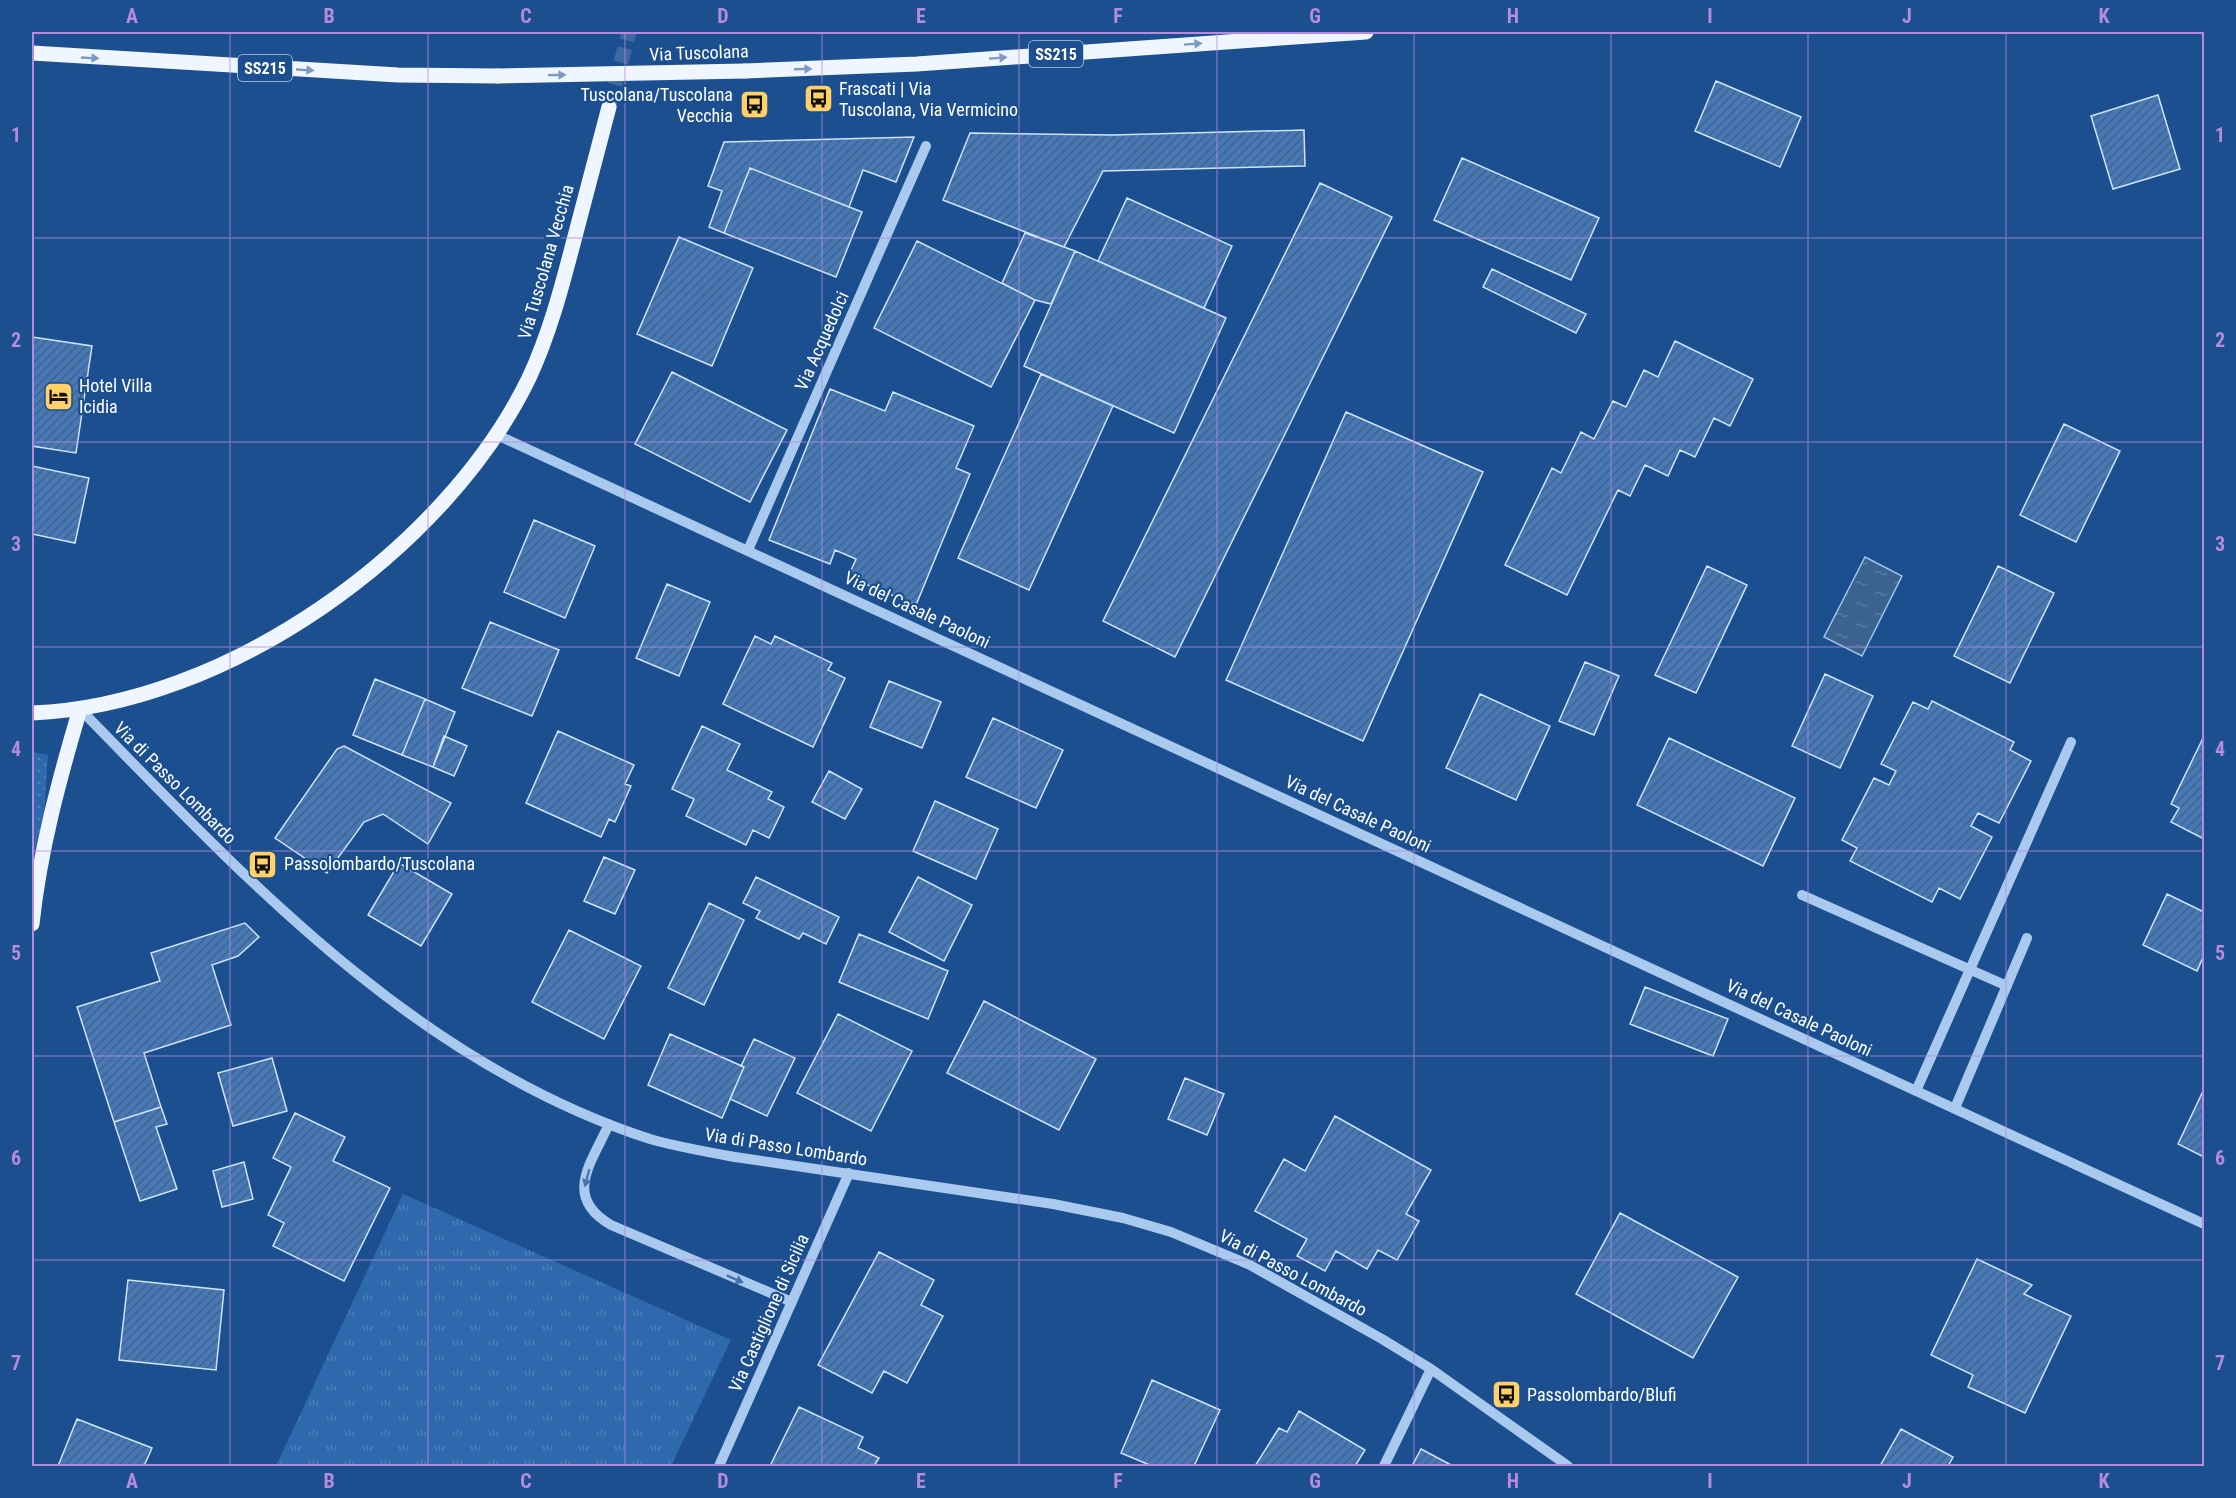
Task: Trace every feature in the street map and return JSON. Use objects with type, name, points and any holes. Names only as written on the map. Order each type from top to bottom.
[{"type":"main road","name":"Via Tuscolana","points":[[32,53],[398,75],[498,76],[745,71],[917,64],[1366,32]]},
{"type":"main road","name":"Via Tuscolana Vecchia","points":[[32,713],[80,710],[136,696],[213,668],[321,608],[367,575],[420,526],[468,473],[497,435],[529,377],[555,312],[609,107]]},
{"type":"main road","points":[[32,924],[45,838],[80,710]]},
{"type":"street","name":"Via Acquedolci","points":[[748,550],[926,146]]},
{"type":"street","name":"Via del Casale Paoloni","points":[[497,435],[2205,1224]]},
{"type":"street","name":"Via di Passo Lombardo","points":[[80,710],[223,855],[345,965],[403,1009],[479,1058],[567,1106],[652,1140],[688,1148],[1083,1209],[1172,1232],[1250,1265],[1431,1369],[1568,1467]]},
{"type":"street","points":[[1917,1091],[2071,742]]},
{"type":"street","points":[[1802,895],[2007,986]]},
{"type":"street","points":[[1955,1108],[2027,938]]},
{"type":"street","points":[[609,1124],[585,1176],[584,1190],[587,1205],[596,1216],[631,1234],[792,1302]]},
{"type":"street","name":"Via Castiglione di Sicilia","points":[[719,1467],[849,1173]]},
{"type":"street","points":[[1384,1467],[1431,1369]]},
{"type":"green space","points":[[32,752],[48,755],[41,861],[32,924]]},
{"type":"green space","points":[[403,1194],[731,1340],[671,1466],[276,1466]]},
{"type":"water","points":[[1865,557],[1902,576],[1862,656],[1824,637]]},
{"type":"building","points":[[1716,81],[1801,117],[1780,167],[1695,131]]},
{"type":"building","points":[[2158,95],[2180,169],[2113,189],[2091,116]]},
{"type":"building","points":[[1304,130],[1305,166],[1103,171],[1064,247],[943,200],[970,133],[1112,135]]},
{"type":"building","points":[[914,137],[896,182],[863,170],[849,207],[750,168],[724,233],[709,227],[722,191],[708,186],[724,142]]},
{"type":"building","points":[[1462,158],[1599,218],[1571,280],[1434,220]]},
{"type":"building","points":[[750,168],[862,212],[836,277],[724,233]]},
{"type":"building","points":[[1320,183],[1392,217],[1175,657],[1103,621]]},
{"type":"building","points":[[1127,198],[1232,246],[1204,308],[1098,261]]},
{"type":"building","points":[[1025,233],[1075,251],[1051,304],[1035,300],[1002,283]]},
{"type":"building","points":[[679,237],[753,268],[712,366],[637,334]]},
{"type":"building","points":[[917,241],[1035,300],[991,387],[874,328]]},
{"type":"building","points":[[1075,251],[1226,318],[1174,433],[1024,366]]},
{"type":"building","points":[[1492,269],[1586,314],[1576,333],[1483,287]]},
{"type":"building","name":"Hotel Villa Icidia","points":[[32,337],[92,346],[76,453],[32,446]]},
{"type":"building","points":[[1675,341],[1753,379],[1730,426],[1714,418],[1695,457],[1680,450],[1668,476],[1645,465],[1630,496],[1618,490],[1567,595],[1505,565],[1552,468],[1561,473],[1581,432],[1594,439],[1613,401],[1626,407],[1644,370],[1658,377]]},
{"type":"building","points":[[672,372],[787,430],[750,502],[635,444]]},
{"type":"building","points":[[1041,374],[1113,406],[1029,590],[958,558]]},
{"type":"building","points":[[830,389],[885,411],[893,392],[974,426],[956,468],[970,474],[916,605],[848,577],[856,559],[835,550],[830,564],[769,540]]},
{"type":"building","points":[[1346,412],[1483,472],[1363,741],[1226,680]]},
{"type":"building","points":[[2064,424],[2120,451],[2076,542],[2020,515]]},
{"type":"building","points":[[32,466],[89,478],[75,543],[32,534]]},
{"type":"building","points":[[534,520],[595,546],[565,618],[504,592]]},
{"type":"building","points":[[1707,566],[1747,585],[1696,693],[1655,675]]},
{"type":"building","points":[[1998,566],[2054,593],[2010,683],[1954,656]]},
{"type":"building","points":[[667,584],[710,602],[679,676],[636,658]]},
{"type":"building","points":[[490,622],[559,650],[532,716],[462,688]]},
{"type":"building","points":[[755,636],[771,644],[775,636],[832,663],[828,670],[845,678],[813,747],[723,704]]},
{"type":"building","points":[[1585,662],[1619,676],[1594,735],[1559,721]]},
{"type":"building","points":[[1825,674],[1873,696],[1840,768],[1792,746]]},
{"type":"building","points":[[375,679],[425,699],[402,755],[353,735]]},
{"type":"building","points":[[889,681],[941,702],[922,748],[870,727]]},
{"type":"building","points":[[1480,694],[1550,726],[1516,800],[1446,768]]},
{"type":"building","points":[[425,699],[455,712],[433,767],[402,755]]},
{"type":"building","points":[[1932,701],[2014,742],[2010,750],[2031,761],[1999,823],[1978,813],[1971,826],[1992,837],[1960,899],[1939,888],[1932,902],[1850,861],[1857,848],[1842,840],[1874,778],[1889,785],[1896,771],[1881,764],[1913,702],[1928,709]]},
{"type":"building","points":[[993,718],[1063,750],[1036,808],[966,777]]},
{"type":"building","points":[[702,726],[740,744],[727,770],[772,792],[768,799],[784,807],[769,838],[753,830],[746,845],[686,816],[694,799],[672,789]]},
{"type":"building","points":[[558,731],[634,765],[625,784],[631,786],[615,822],[609,819],[601,837],[526,803]]},
{"type":"building","points":[[444,736],[467,746],[454,776],[433,767]]},
{"type":"building","points":[[2204,736],[2204,839],[2171,822],[2179,808],[2171,804]]},
{"type":"building","points":[[1669,738],[1795,798],[1763,866],[1637,805]]},
{"type":"building","points":[[344,746],[451,803],[428,844],[383,814],[364,822],[327,873],[275,838],[337,749]]},
{"type":"building","points":[[829,771],[862,789],[845,819],[812,802]]},
{"type":"building","points":[[935,801],[998,829],[976,879],[913,851]]},
{"type":"building","points":[[604,857],[635,870],[615,914],[584,901]]},
{"type":"building","points":[[399,863],[452,894],[421,946],[368,915]]},
{"type":"building","points":[[756,877],[839,917],[826,944],[803,933],[799,939],[756,918],[760,911],[743,903]]},
{"type":"building","points":[[918,877],[972,905],[944,961],[889,932]]},
{"type":"building","points":[[2167,894],[2204,912],[2204,955],[2197,971],[2143,945]]},
{"type":"building","points":[[709,903],[744,920],[704,1005],[668,988]]},
{"type":"building","points":[[245,923],[259,937],[238,956],[212,965],[231,1025],[144,1053],[161,1107],[114,1122],[77,1007],[160,981],[151,953]]},
{"type":"building","points":[[569,930],[641,966],[604,1039],[532,1002]]},
{"type":"building","points":[[859,934],[948,971],[928,1019],[839,982]]},
{"type":"building","points":[[1645,987],[1728,1019],[1713,1056],[1630,1024]]},
{"type":"building","points":[[984,1001],[1096,1059],[1059,1130],[947,1073]]},
{"type":"building","points":[[838,1014],[912,1051],[871,1131],[797,1093]]},
{"type":"building","points":[[670,1034],[744,1067],[722,1118],[648,1085]]},
{"type":"building","points":[[754,1039],[795,1058],[767,1116],[730,1099],[744,1067],[741,1066]]},
{"type":"building","points":[[272,1058],[287,1111],[233,1126],[218,1073]]},
{"type":"building","points":[[1185,1078],[1224,1094],[1207,1135],[1168,1119]]},
{"type":"building","points":[[2204,1089],[2204,1157],[2178,1144]]},
{"type":"building","points":[[161,1107],[167,1124],[156,1127],[177,1189],[140,1201],[114,1122]]},
{"type":"building","points":[[295,1113],[345,1137],[333,1161],[390,1188],[344,1281],[273,1246],[284,1223],[268,1215],[291,1167],[273,1158]]},
{"type":"building","points":[[1335,1116],[1431,1170],[1406,1214],[1419,1221],[1397,1260],[1378,1250],[1367,1269],[1336,1251],[1325,1271],[1297,1256],[1307,1239],[1255,1211],[1284,1159],[1305,1171]]},
{"type":"building","points":[[244,1162],[253,1199],[222,1207],[213,1171]]},
{"type":"building","points":[[1620,1213],[1738,1277],[1693,1358],[1576,1294]]},
{"type":"building","points":[[879,1252],[934,1280],[921,1305],[943,1316],[907,1383],[884,1371],[872,1393],[818,1365]]},
{"type":"building","points":[[1977,1259],[2032,1285],[2024,1294],[2071,1316],[2025,1413],[1968,1387],[1973,1375],[1931,1355]]},
{"type":"building","points":[[128,1280],[224,1290],[216,1370],[119,1360]]},
{"type":"building","points":[[1152,1380],[1220,1410],[1194,1466],[1152,1466],[1121,1453]]},
{"type":"building","points":[[799,1407],[863,1437],[858,1448],[879,1458],[874,1466],[770,1466]]},
{"type":"building","points":[[1299,1411],[1365,1450],[1355,1466],[1255,1466],[1279,1428],[1287,1432]]},
{"type":"building","points":[[77,1419],[152,1448],[144,1466],[58,1466]]},
{"type":"building","points":[[1901,1429],[1953,1457],[1948,1466],[1880,1466]]},
{"type":"building","points":[[1421,1449],[1453,1466],[1412,1466]]},
{"type":"tunnel","points":[[609,107],[629,32]]},
{"type":"place","name":"Frascati | Via Tuscolana, Via Vermicino","points":[[818,99]]},
{"type":"place","name":"Tuscolana/Tuscolana Vecchia","points":[[754,105]]},
{"type":"place","name":"Hotel Villa Icidia","points":[[58,396]]},
{"type":"place","name":"Passolombardo/Tuscolana","points":[[263,864]]},
{"type":"place","name":"Passolombardo/Blufi","points":[[1506,1395]]}]
